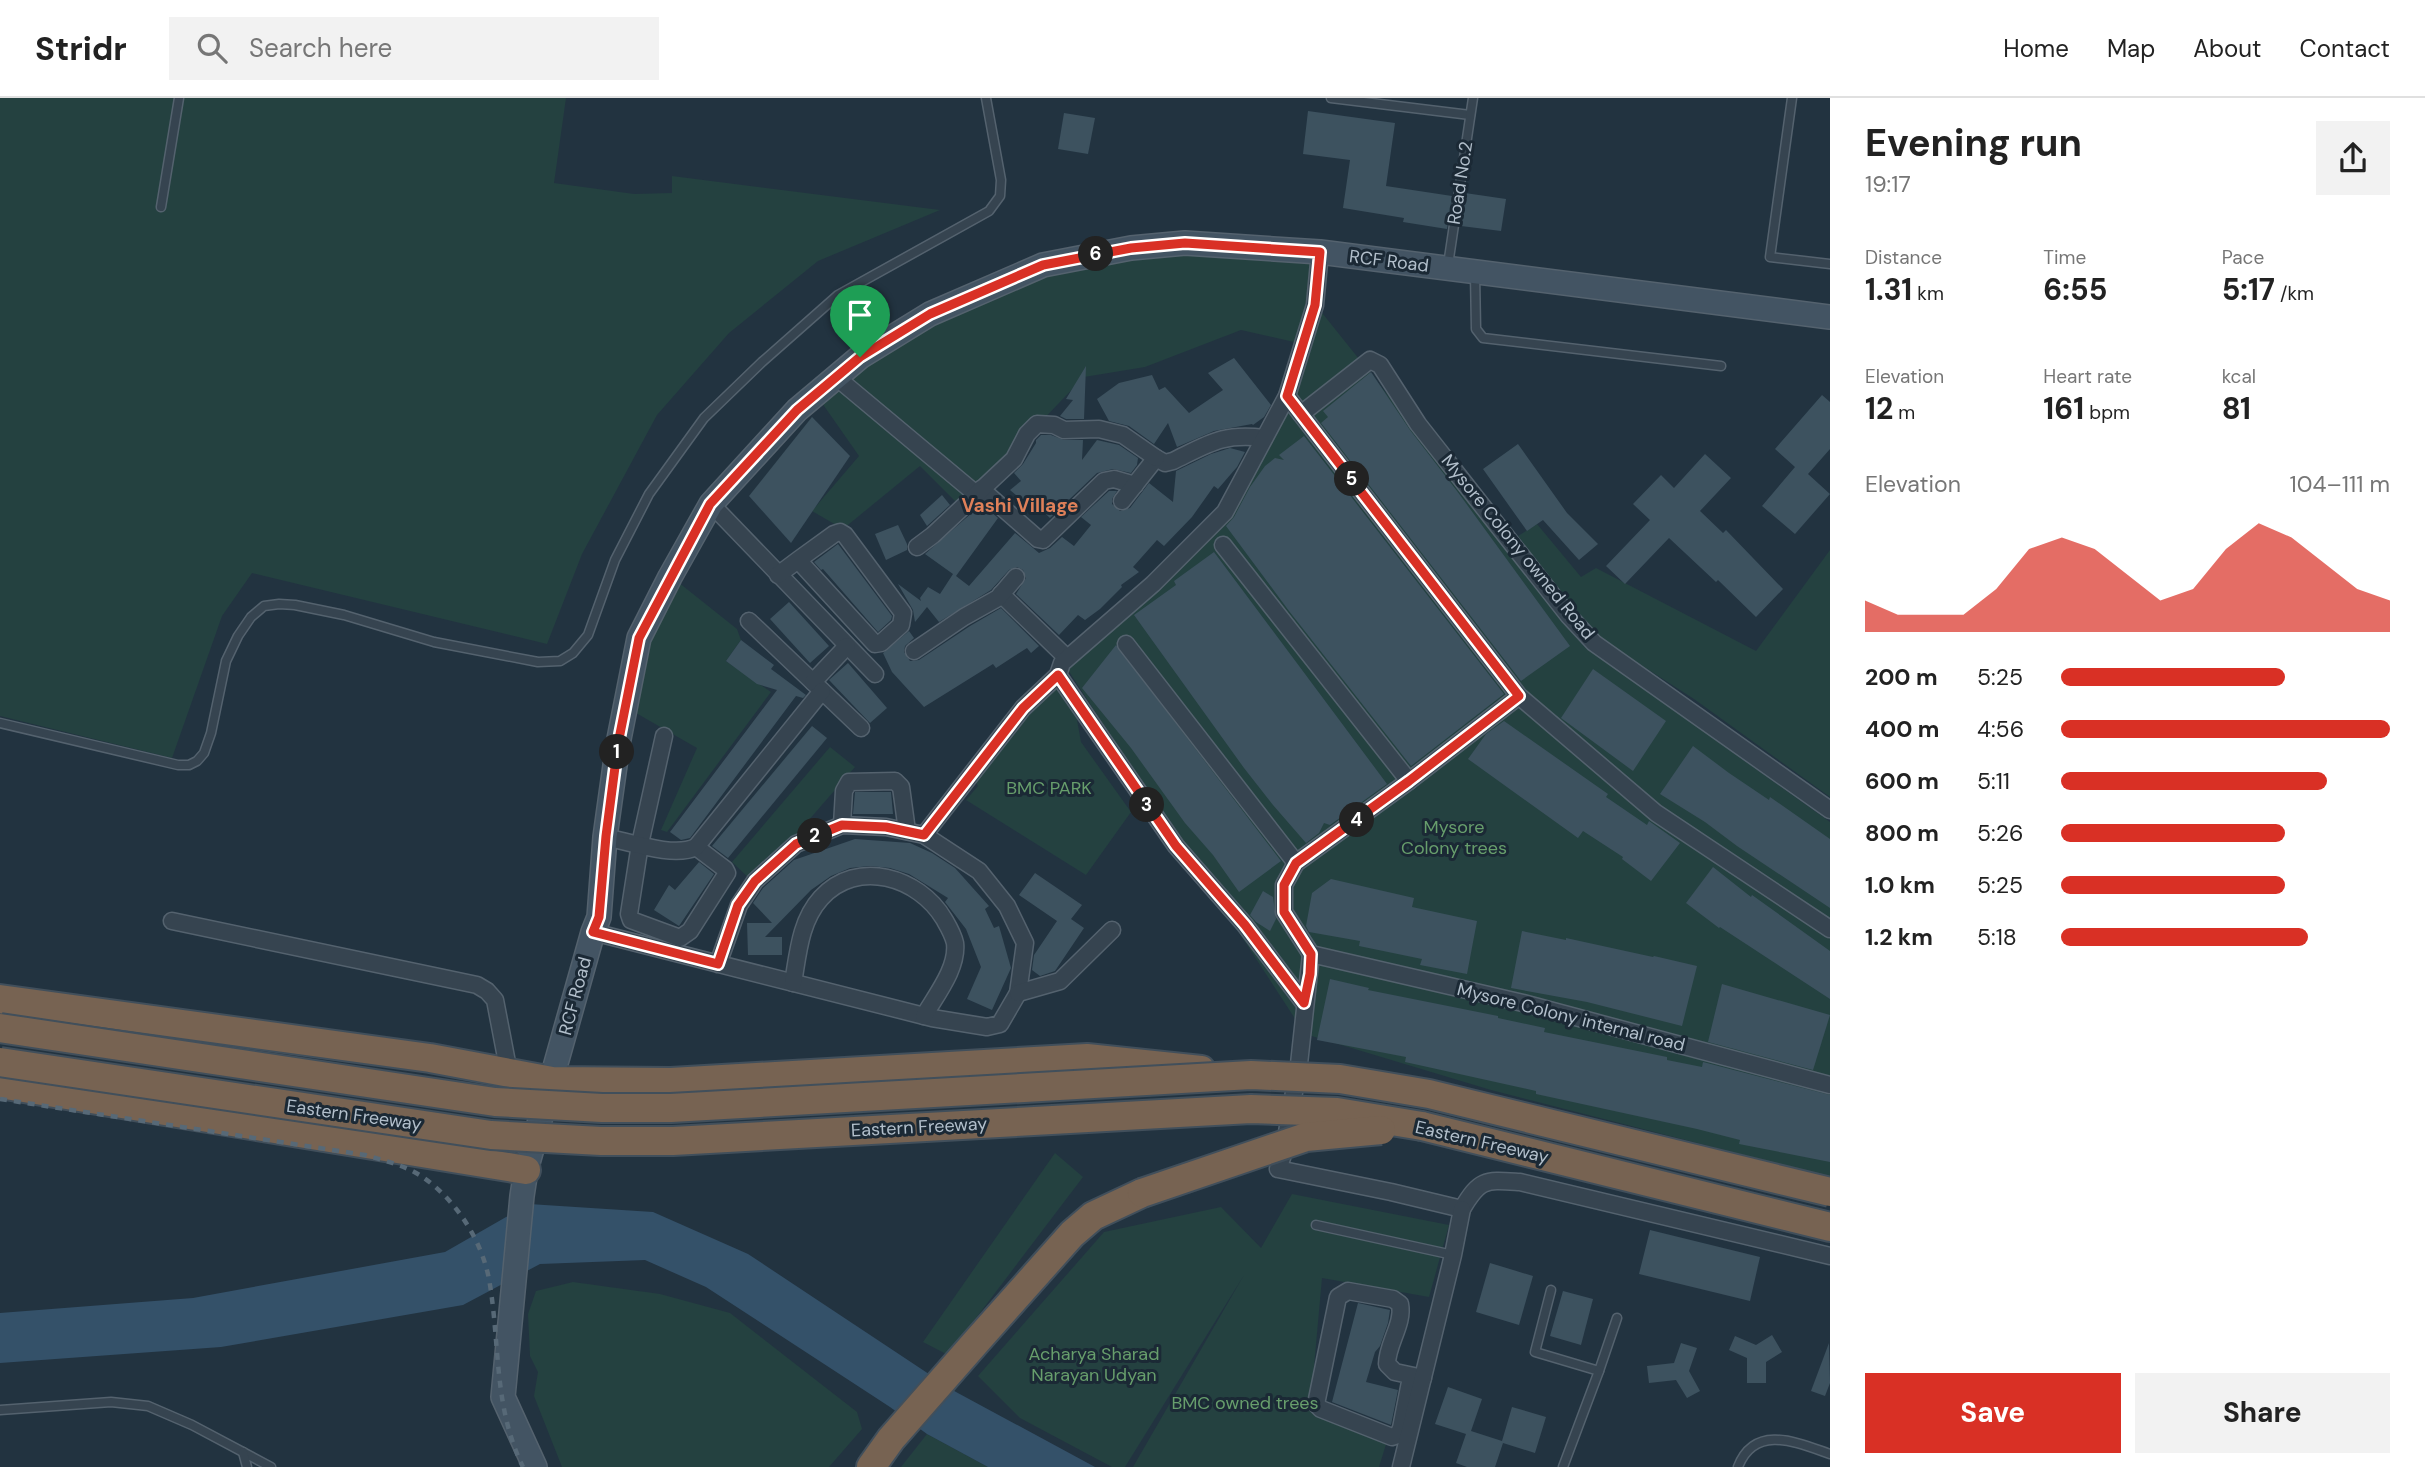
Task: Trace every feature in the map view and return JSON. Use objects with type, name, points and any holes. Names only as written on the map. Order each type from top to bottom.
[{"type":"highway","points":[[0,999],[430,1058],[552,1081],[671,1082],[1087,1058],[1251,1075]]},
{"type":"highway","name":"Eastern Freeway","points":[[0,1028],[495,1102],[602,1108],[671,1108],[1251,1075],[1340,1079],[1429,1094],[1830,1192]]},
{"type":"highway","name":"Eastern Freeway","points":[[0,1062],[492,1135],[601,1141],[673,1141],[1251,1109],[1337,1112],[1422,1126],[1830,1227]]},
{"type":"highway","points":[[0,1084],[524,1183]]},
{"type":"highway","points":[[871,1467],[976,1342],[1072,1234],[1093,1216],[1142,1193],[1306,1137],[1422,1126]]},
{"type":"street","name":"RCF Road","points":[[524,1183],[599,917],[606,836],[620,733],[639,638],[710,504],[797,410],[860,357],[930,314],[1043,265],[1131,248],[1185,243],[1320,252],[1830,317]]},
{"type":"street","points":[[924,835],[1023,708],[1058,675],[1062,663],[1153,584],[1224,512],[1287,396],[1315,305],[1320,252]]},
{"type":"street","name":"Mysore Colony owned Road","points":[[1301,414],[1370,360],[1380,365],[1418,424],[1568,615],[1594,643],[1830,810]]},
{"type":"street","points":[[836,377],[1038,539],[1043,540],[1104,481],[1114,479],[1135,485]]},
{"type":"street","points":[[1287,396],[1519,696],[1656,813],[1830,929]]},
{"type":"street","points":[[917,547],[1014,459],[1027,434],[1037,424],[1054,425],[1064,430],[1099,429],[1123,435],[1165,463],[1220,438],[1264,438]]},
{"type":"street","points":[[1122,501],[1156,458]]},
{"type":"street","points":[[710,504],[874,674]]},
{"type":"street","points":[[779,575],[798,560],[834,534],[840,532],[845,535],[903,613],[901,625],[881,643],[876,644],[798,560]]},
{"type":"street","points":[[1223,545],[1409,781]]},
{"type":"street","points":[[914,651],[997,598],[1016,577]]},
{"type":"street","points":[[1001,594],[1067,659]]},
{"type":"street","points":[[749,621],[861,728]]},
{"type":"street","points":[[1126,644],[1296,863]]},
{"type":"street","points":[[606,836],[678,851],[687,852],[696,847],[847,646]]},
{"type":"street","points":[[1058,675],[1176,846],[1245,925],[1304,1003]]},
{"type":"street","points":[[1462,1209],[1278,1170],[1299,1064],[1311,954],[1284,912],[1284,885],[1296,863],[1519,696]]},
{"type":"street","points":[[664,736],[640,844],[629,914],[631,920],[680,938],[686,936],[727,873],[726,869],[696,847]]},
{"type":"street","points":[[842,825],[844,791],[849,782],[895,781],[901,787],[907,831]]},
{"type":"street","points":[[593,932],[718,964],[924,1016],[987,1027],[1000,1024],[1018,993],[1024,943],[1007,906],[979,871],[924,835],[886,827],[842,825],[796,844],[755,881],[738,905],[718,964]]},
{"type":"street","points":[[793,983],[805,921],[821,897],[841,881],[865,876],[908,883],[925,895],[940,912],[955,944],[953,964],[924,1016]]},
{"type":"street","points":[[172,921],[477,985],[495,1000],[509,1073]]},
{"type":"street","points":[[1018,993],[1060,981],[1112,930]]},
{"type":"street","name":"Mysore Colony internal road","points":[[1311,954],[1523,1003],[1830,1085]]},
{"type":"street","points":[[1417,1377],[1395,1372],[1387,1364],[1387,1354],[1402,1313],[1400,1304],[1393,1299],[1348,1291],[1338,1297],[1316,1404],[1321,1409],[1392,1437],[1398,1435],[1417,1377],[1453,1255],[1462,1209],[1473,1189],[1487,1180],[1520,1182],[1830,1255]]},
{"type":"street","points":[[524,1183],[503,1397],[535,1467]]},
{"type":"street","points":[[1401,1467],[1417,1377]]},
{"type":"lane","points":[[161,207],[179,98]]},
{"type":"lane","points":[[0,723],[178,765],[189,765],[204,753],[211,733],[226,661],[238,636],[251,617],[264,606],[279,604],[295,604],[344,615],[434,642],[538,662],[560,661],[573,653],[588,635],[615,560],[649,494],[704,418],[838,295],[989,211],[1000,197],[1001,180],[986,98]]},
{"type":"lane","points":[[1331,98],[1470,115]]},
{"type":"lane","name":"Road No.2","points":[[1447,268],[1473,98]]},
{"type":"lane","points":[[1792,98],[1770,257],[1830,264]]},
{"type":"lane","points":[[1475,271],[1476,330],[1483,338],[1721,366]]},
{"type":"lane","points":[[1316,1224],[1453,1255]]},
{"type":"lane","points":[[1551,1290],[1535,1352],[1599,1371]]},
{"type":"lane","points":[[1563,1467],[1617,1318]]},
{"type":"lane","points":[[0,1409],[111,1402],[148,1406],[192,1425],[271,1467]]},
{"type":"lane","points":[[1738,1467],[1743,1453],[1762,1442],[1787,1439],[1830,1454]]},
{"type":"lane","points":[[243,1452],[247,1467]]},
{"type":"green space","points":[[0,98],[566,98],[554,183],[634,194],[672,193],[672,176],[940,210],[818,261],[729,333],[657,415],[582,554],[547,644],[252,573],[222,616],[172,758],[0,716]]},
{"type":"green space","points":[[1171,253],[1312,259],[1308,305],[1294,342],[1241,330],[1145,367],[1084,377],[960,506],[920,466],[843,529],[812,511],[859,456],[822,403],[858,368],[922,330],[1051,274]]},
{"type":"green space","name":"Mysore Colony trees","points":[[1319,309],[1514,553],[1583,645],[1830,822],[1830,1177],[1491,1090],[1305,1034],[1068,670],[1081,742],[1131,812],[1086,875],[966,800],[978,786],[976,783],[1066,668],[1224,512]]},
{"type":"green space","points":[[1537,524],[1581,577],[1596,568],[1756,651],[1830,550],[1830,797],[1694,699],[1588,631],[1518,536]]},
{"type":"green space","points":[[678,582],[737,629],[741,640],[726,661],[771,692],[667,832],[661,830],[697,748],[636,713],[653,633]]},
{"type":"green space","points":[[830,747],[855,767],[754,883],[732,862]]},
{"type":"green space","points":[[1055,1153],[1083,1177],[948,1355],[923,1342]]},
{"type":"green space","points":[[1292,1194],[1449,1225],[1429,1297],[1322,1278],[1310,1411],[1387,1441],[1379,1467],[1133,1467],[1244,1275],[1125,1467],[1112,1467],[1020,1418],[978,1376],[1104,1232],[1221,1207],[1261,1248]]},
{"type":"green space","points":[[573,1282],[660,1294],[730,1313],[857,1412],[862,1429],[829,1467],[562,1467],[534,1396],[538,1372],[530,1356],[528,1314],[536,1291]]},
{"type":"green space","points":[[927,1434],[988,1467],[901,1467]]},
{"type":"water","points":[[529,1204],[653,1212],[748,1254],[956,1392],[1095,1467],[988,1467],[927,1434],[706,1287],[645,1260],[540,1264],[463,1305],[221,1347],[0,1363],[0,1313],[193,1298],[445,1252]]},
{"type":"building","points":[[1308,111],[1395,123],[1386,186],[1452,196],[1447,229],[1403,222],[1404,218],[1343,208],[1350,160],[1303,154]]},
{"type":"building","points":[[1064,113],[1095,118],[1088,154],[1058,149]]},
{"type":"building","points":[[1465,193],[1506,199],[1501,231],[1461,226]]},
{"type":"building","points":[[1234,358],[1271,405],[1264,417],[1253,425],[1214,431],[1177,447],[1168,423],[1154,444],[1129,426],[1109,421],[1097,399],[1119,383],[1152,375],[1159,390],[1165,387],[1189,413],[1223,390],[1208,373]]},
{"type":"building","points":[[1086,366],[1084,419],[1066,419],[1060,416],[1073,400],[1066,399]]},
{"type":"building","points":[[1371,372],[1410,430],[1570,646],[1521,681],[1321,423],[1328,417],[1323,411]]},
{"type":"building","points":[[1822,395],[1830,402],[1830,449],[1808,474],[1830,494],[1795,534],[1762,506],[1795,467],[1775,449]]},
{"type":"building","points":[[812,417],[850,456],[791,543],[749,496]]},
{"type":"building","points":[[1041,435],[1051,435],[1064,440],[1083,440],[1082,460],[1097,440],[1119,445],[1138,458],[1137,465],[1131,473],[1113,469],[1097,473],[1050,518],[1035,504],[1031,508],[1010,490],[1021,481],[1014,473],[1023,464]]},
{"type":"building","points":[[1304,436],[1504,694],[1411,766],[1226,526],[1265,466],[1275,458],[1284,460],[1279,455]]},
{"type":"building","points":[[1518,444],[1567,513],[1598,544],[1579,560],[1543,520],[1527,531],[1483,469]]},
{"type":"building","points":[[1230,448],[1245,452],[1237,467],[1218,489],[1214,486],[1192,517],[1164,546],[1157,540],[1133,567],[1139,572],[1121,585],[1100,609],[1085,620],[1078,615],[1059,635],[1016,594],[1026,578],[1023,570],[1017,567],[1009,570],[991,590],[939,622],[927,607],[915,622],[913,610],[898,584],[921,601],[920,598],[928,587],[940,594],[953,574],[925,554],[982,504],[998,518],[956,576],[969,586],[1015,533],[1039,553],[1050,548],[1062,537],[1074,546],[1091,525],[1081,517],[1109,491],[1117,491],[1112,504],[1120,511],[1130,508],[1149,483],[1173,502],[1176,471]]},
{"type":"building","points":[[1705,454],[1731,478],[1700,511],[1723,533],[1726,530],[1783,589],[1756,617],[1669,538],[1625,584],[1606,566],[1650,520],[1633,504],[1661,475],[1674,488]]},
{"type":"building","points":[[942,495],[950,505],[927,526],[920,515]]},
{"type":"building","points":[[898,525],[907,550],[886,560],[875,534]]},
{"type":"building","points":[[838,544],[892,616],[878,632],[814,562]]},
{"type":"building","points":[[1214,552],[1387,784],[1330,825],[1324,823],[1319,833],[1306,843],[1244,768],[1134,615],[1176,585],[1174,581]]},
{"type":"building","points":[[789,602],[829,646],[810,663],[770,619]]},
{"type":"building","points":[[1001,608],[1039,646],[1031,653],[1027,648],[996,668],[993,664],[924,707],[892,672],[883,653],[909,631],[914,638],[905,646],[904,652],[910,661],[919,660]]},
{"type":"building","points":[[741,640],[774,665],[771,669],[806,695],[803,698],[796,696],[690,838],[681,840],[670,832],[777,690],[757,684],[726,661]]},
{"type":"building","points":[[1116,645],[1281,861],[1239,892],[1131,748],[1082,688]]},
{"type":"building","points":[[848,663],[887,708],[870,723],[829,680]]},
{"type":"building","points":[[1593,669],[1666,721],[1633,771],[1561,718]]},
{"type":"building","points":[[1504,721],[1608,794],[1606,797],[1647,825],[1649,821],[1680,843],[1651,881],[1622,859],[1623,857],[1583,831],[1578,838],[1468,759],[1486,734]]},
{"type":"building","points":[[812,726],[827,738],[728,858],[712,846]]},
{"type":"building","points":[[1693,746],[1729,773],[1769,800],[1770,797],[1830,839],[1830,908],[1660,794]]},
{"type":"building","points":[[855,792],[891,792],[893,814],[853,814]]},
{"type":"building","points":[[855,839],[910,843],[932,853],[955,868],[989,906],[985,909],[994,928],[999,926],[1011,968],[992,1010],[967,999],[981,967],[966,929],[945,902],[948,898],[909,874],[890,868],[850,868],[831,876],[811,890],[765,937],[782,937],[782,955],[748,955],[747,923],[772,923],[753,903],[763,888],[794,860]]},
{"type":"building","points":[[699,862],[714,874],[679,926],[654,910],[669,885],[675,890]]},
{"type":"building","points":[[1713,867],[1751,897],[1752,895],[1830,951],[1830,999],[1719,928],[1686,903]]},
{"type":"building","points":[[1035,873],[1082,905],[1071,919],[1084,928],[1055,971],[1040,976],[1032,970],[1034,955],[1057,921],[1019,895]]},
{"type":"building","points":[[1331,879],[1414,898],[1412,907],[1477,921],[1467,974],[1420,965],[1422,959],[1359,946],[1360,941],[1309,932],[1306,926],[1312,893]]},
{"type":"building","points":[[1263,891],[1273,897],[1276,919],[1270,931],[1250,915]]},
{"type":"building","points":[[1522,931],[1697,966],[1682,1026],[1587,1002],[1511,988]]},
{"type":"building","points":[[1330,979],[1369,988],[1368,990],[1498,1016],[1545,1028],[1544,1032],[1667,1057],[1667,1060],[1702,1067],[1703,1062],[1830,1095],[1830,1162],[1739,1144],[1740,1140],[1697,1129],[1405,1062],[1406,1057],[1317,1040]]},
{"type":"building","points":[[1722,984],[1830,1015],[1813,1070],[1708,1042]]},
{"type":"building","points":[[1650,1230],[1760,1257],[1750,1301],[1639,1274]]},
{"type":"building","points":[[1490,1263],[1533,1276],[1519,1325],[1476,1312]]},
{"type":"building","points":[[1563,1291],[1593,1299],[1581,1345],[1550,1336]]},
{"type":"building","points":[[1358,1303],[1390,1310],[1388,1323],[1366,1382],[1398,1390],[1391,1425],[1332,1402]]},
{"type":"building","points":[[1772,1335],[1782,1352],[1766,1362],[1766,1383],[1747,1383],[1747,1358],[1729,1350],[1735,1336],[1756,1345]]},
{"type":"building","points":[[1681,1343],[1697,1348],[1689,1371],[1700,1391],[1687,1398],[1676,1380],[1649,1383],[1647,1366],[1674,1363]]},
{"type":"building","points":[[1829,1343],[1830,1383],[1825,1396],[1811,1391]]},
{"type":"building","points":[[1448,1387],[1482,1399],[1471,1431],[1502,1441],[1512,1407],[1546,1417],[1535,1453],[1503,1443],[1495,1467],[1467,1467],[1456,1463],[1466,1434],[1435,1424]]},
{"type":"railway","points":[[0,1099],[365,1155],[403,1167],[424,1178],[448,1199],[458,1212],[482,1254],[490,1285],[502,1400],[507,1423],[523,1467]]},
{"type":"district","name":"Vashi Village","points":[[1020,505]]},
{"type":"route","points":[[1185,243],[1320,252],[1315,305],[1287,396],[1519,696],[1296,863],[1284,885],[1284,912],[1311,954],[1304,1003],[1245,925],[1176,846],[1058,675],[1023,708],[924,835],[886,827],[842,825],[796,844],[755,881],[738,905],[718,964],[593,932],[599,917],[618,744],[643,627],[710,504],[797,410],[860,357],[930,314],[1043,265],[1078,257],[1185,243]]},
{"type":"park label","name":"BMC PARK","points":[[1049,788]]},
{"type":"park label","name":"Acharya Sharad Narayan Udyan","points":[[1094,1364]]},
{"type":"park label","name":"BMC owned trees","points":[[1245,1403]]}]
